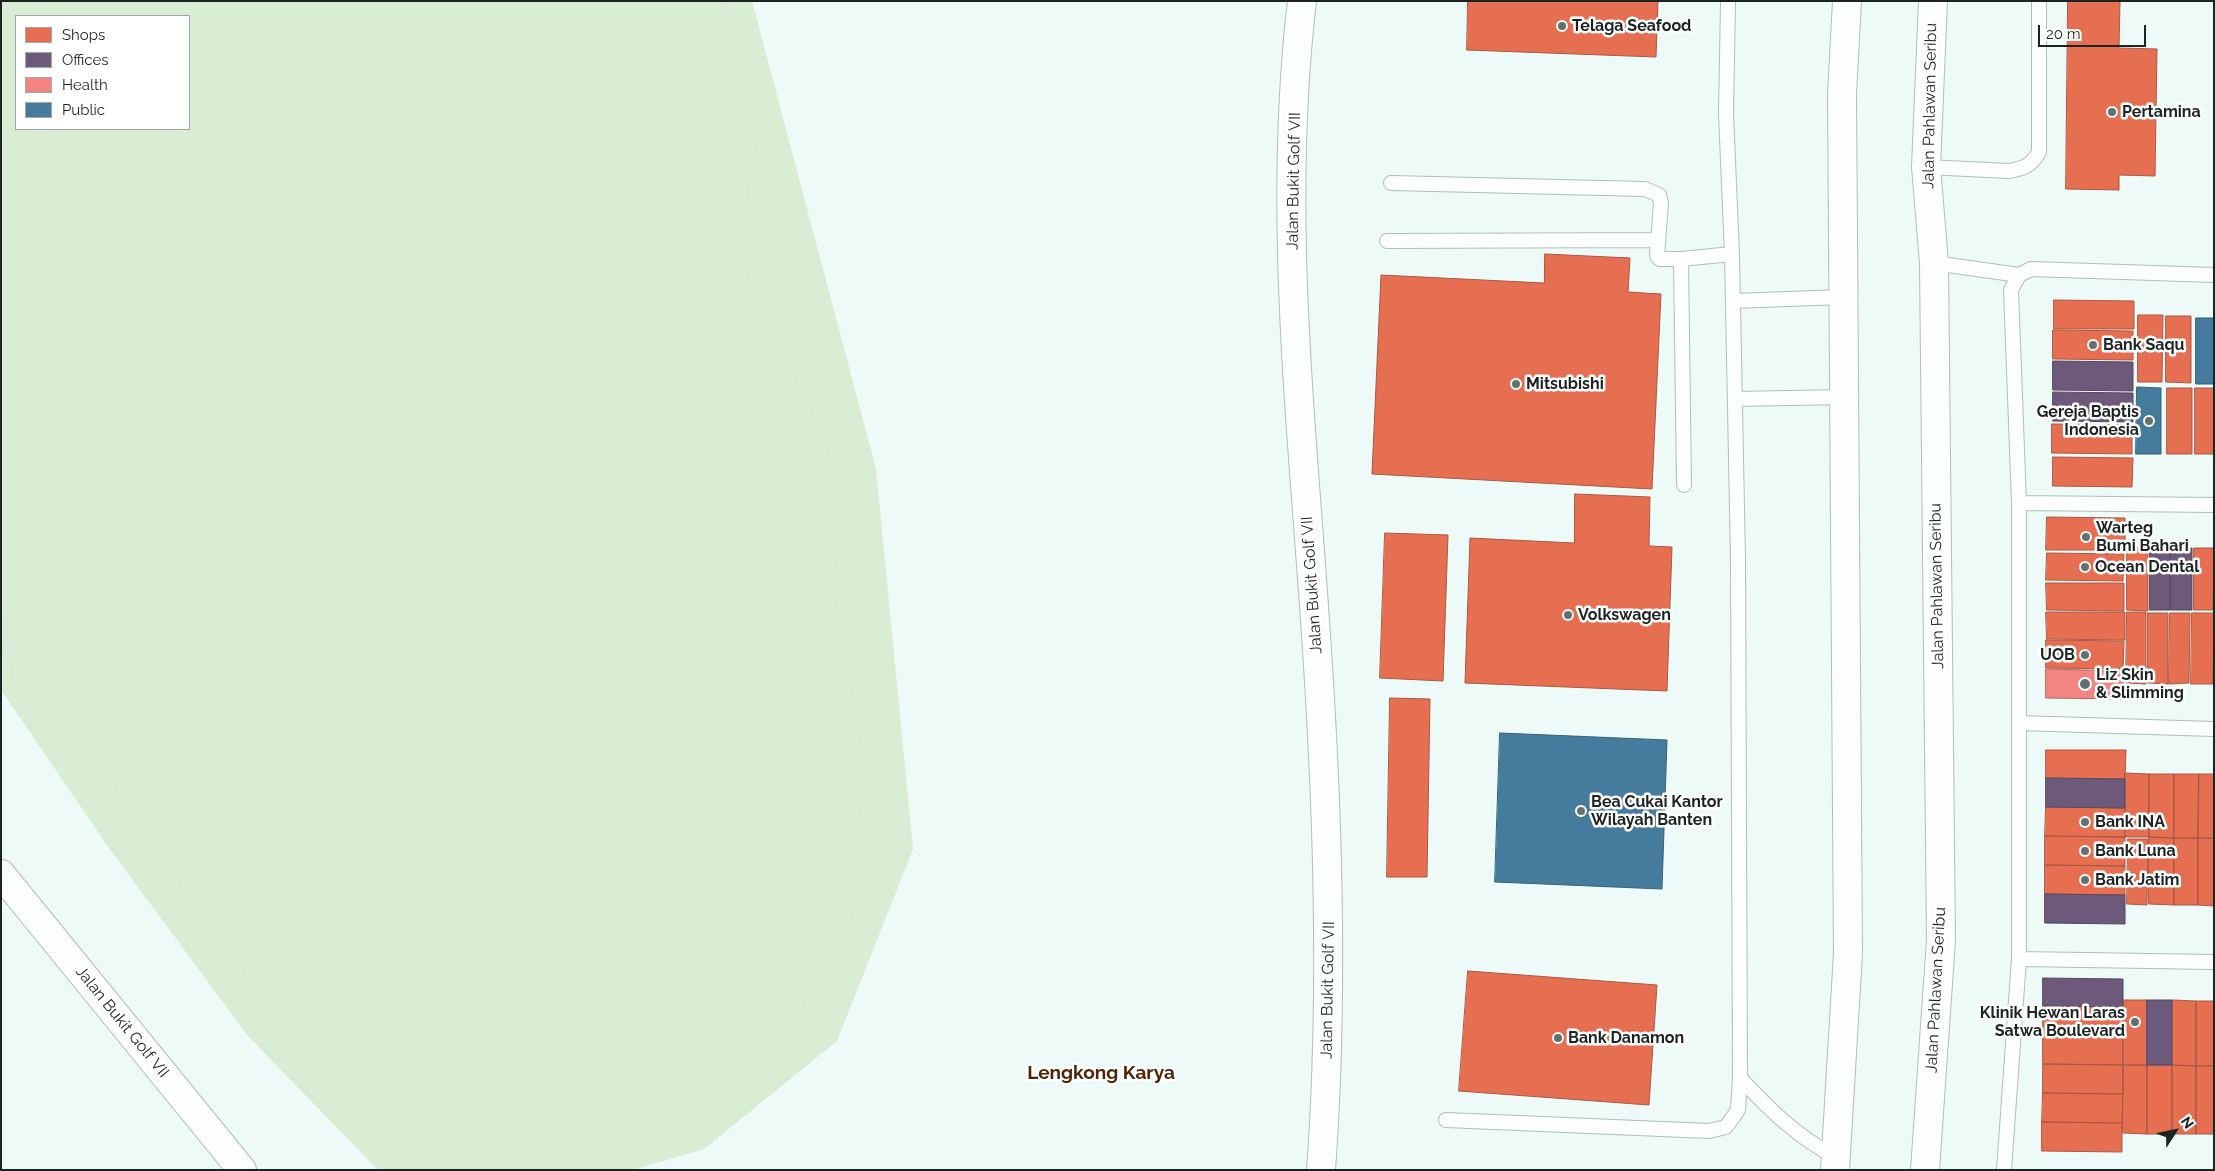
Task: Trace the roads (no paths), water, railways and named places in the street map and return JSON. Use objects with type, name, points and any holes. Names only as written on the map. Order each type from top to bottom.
[{"type":"main road","name":"Jalan Bukit Golf VII","points":[[1302,1],[1297,43],[1292,178],[1293,319],[1319,682],[1329,912],[1325,1122],[1322,1170]]},
{"type":"main road","points":[[1836,1164],[1848,953],[1842,94],[1847,1]]},
{"type":"main road","name":"Jalan Pahlawan Seribu","points":[[1925,1170],[1941,940],[1934,262],[1926,167],[1932,1]]},
{"type":"main road","name":"Jalan Bukit Golf VII","points":[[1,874],[242,1170]]},
{"type":"lane","points":[[1446,1120],[1709,1131],[1726,1127],[1738,1110],[1740,1078],[1738,560],[1732,254],[1726,114],[1728,1]]},
{"type":"lane","points":[[1926,167],[2009,170],[2022,168],[2033,162],[2039,152],[2039,1]]},
{"type":"lane","points":[[1391,183],[1645,189],[1659,196],[1661,203],[1657,256],[1660,259],[1732,254]]},
{"type":"lane","points":[[1387,241],[1658,240]]},
{"type":"lane","points":[[1681,259],[1684,485]]},
{"type":"lane","points":[[1934,262],[2019,275],[2031,269],[2214,274]]},
{"type":"lane","points":[[2004,1170],[2018,959],[2019,503],[2011,290],[2019,275]]},
{"type":"lane","points":[[1733,301],[1843,297]]},
{"type":"lane","points":[[1735,399],[1844,396]]},
{"type":"lane","points":[[2019,503],[2214,505]]},
{"type":"lane","points":[[2018,723],[2214,729]]},
{"type":"lane","points":[[2018,959],[2214,962]]},
{"type":"lane","points":[[1740,1078],[1776,1116],[1836,1164]]},
{"type":"place","name":"Telaga Seafood","points":[[1562,26]]},
{"type":"place","name":"Pertamina","points":[[2112,112]]},
{"type":"place","name":"Bank Saqu","points":[[2093,345]]},
{"type":"place","name":"Mitsubishi","points":[[1516,384]]},
{"type":"place","name":"Gereja Baptis Indonesia","points":[[2149,421]]},
{"type":"place","name":"Warteg Bumi Bahari","points":[[2086,537]]},
{"type":"place","name":"Ocean Dental","points":[[2085,567]]},
{"type":"place","name":"Volkswagen","points":[[1568,615]]},
{"type":"place","name":"UOB","points":[[2085,655]]},
{"type":"place","name":"Liz Skin & Slimming","points":[[2085,684]]},
{"type":"place","name":"Bea Cukai Kantor Wilayah Banten","points":[[1581,811]]},
{"type":"place","name":"Bank INA","points":[[2085,822]]},
{"type":"place","name":"Bank Luna","points":[[2085,851]]},
{"type":"place","name":"Bank Jatim","points":[[2085,880]]},
{"type":"place","name":"Klinik Hewan Laras Satwa Boulevard","points":[[2135,1022]]},
{"type":"place","name":"Bank Danamon","points":[[1558,1038]]},
{"type":"district","name":"Lengkong Karya","points":[[1101,1073]]}]
